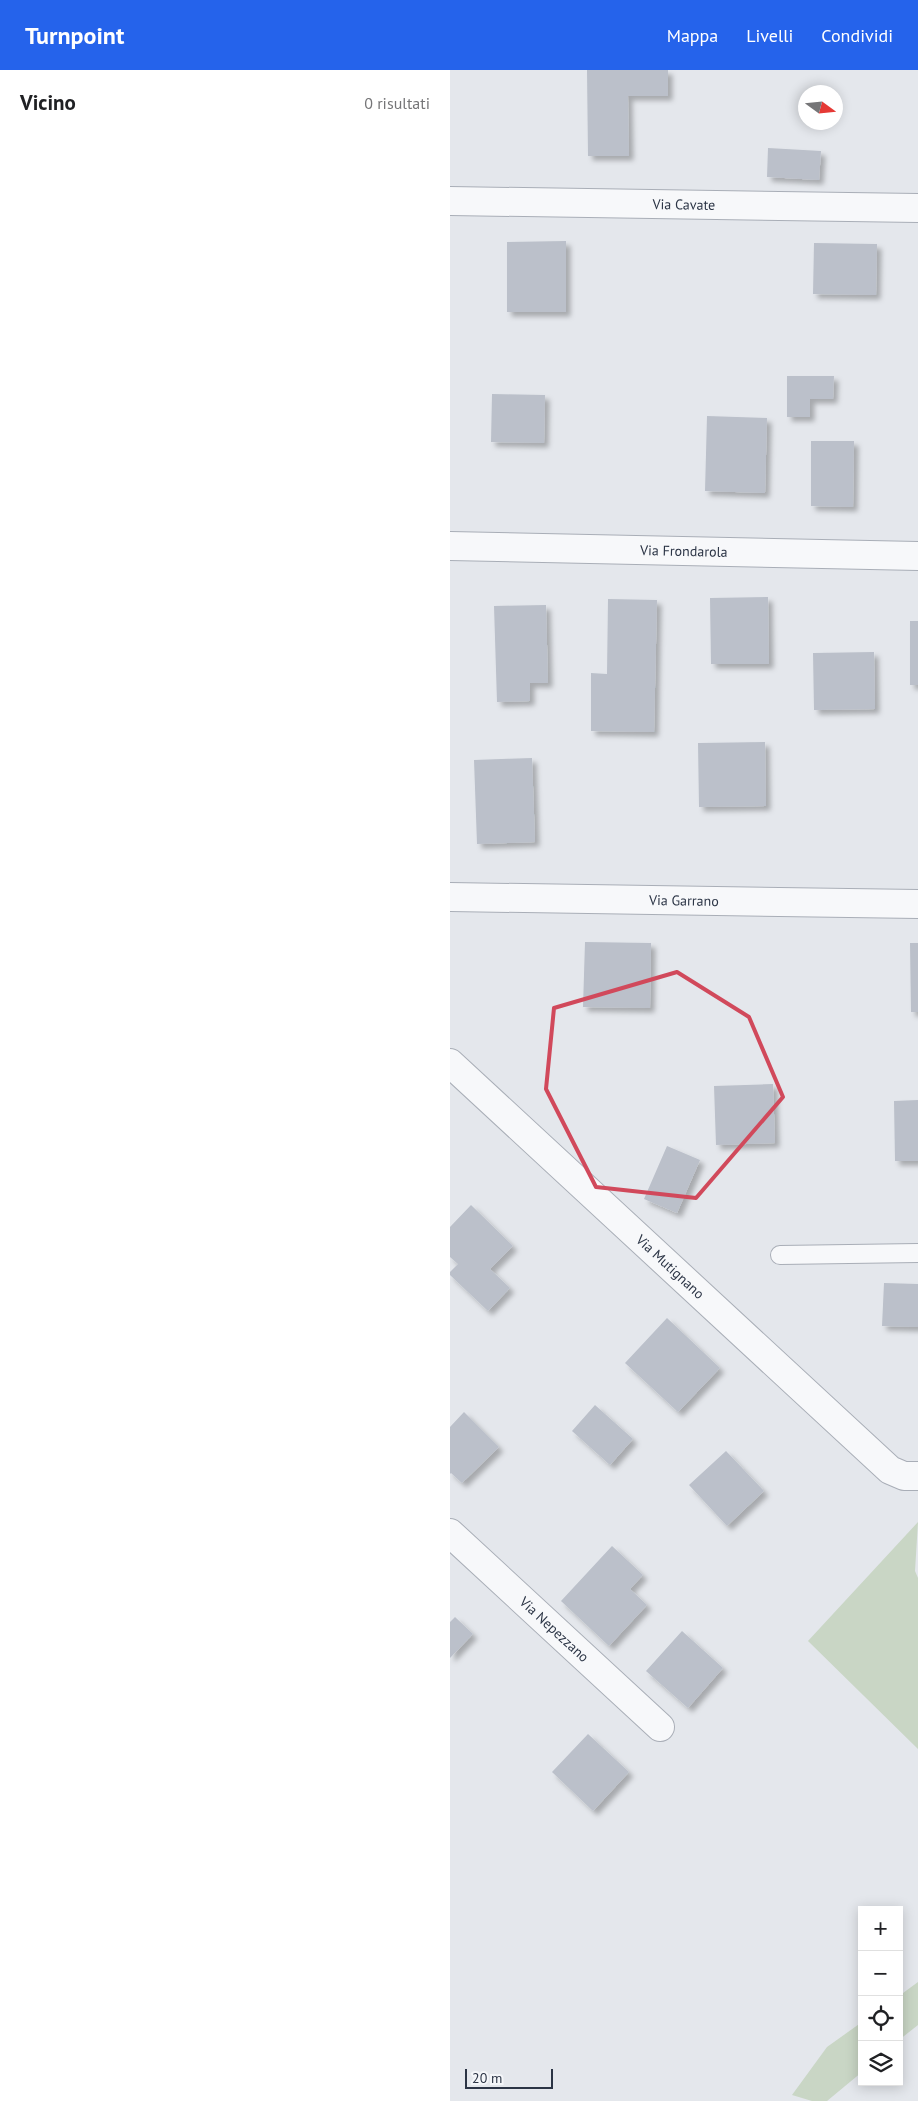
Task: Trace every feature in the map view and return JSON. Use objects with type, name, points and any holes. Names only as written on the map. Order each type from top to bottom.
[{"type":"street","name":"Via Cavate","points":[[450,200],[918,208]]},
{"type":"street","name":"Via Frondarola","points":[[450,546],[918,556]]},
{"type":"street","name":"Via Garrano","points":[[450,897],[918,904]]},
{"type":"street","name":"Via Mutignano","points":[[450,1063],[890,1470],[904,1476],[918,1476]]},
{"type":"street","name":"Via Nepezzano","points":[[450,1533],[660,1727]]},
{"type":"lane","points":[[780,1255],[918,1253]]},
{"type":"highlighted area","points":[[677,972],[749,1017],[783,1097],[696,1198],[596,1187],[546,1089],[554,1008]]},
{"type":"green space","points":[[918,1522],[915,1571],[918,1578],[918,1749],[808,1641]]},
{"type":"green space","points":[[918,1982],[918,2025],[903,2037],[903,1996],[903,1993]]},
{"type":"green space","points":[[858,2025],[858,2075],[827,2101],[812,2101],[792,2095],[827,2047]]},
{"type":"building","points":[[587,70],[668,70],[668,96],[628,96],[629,156],[588,156]]},
{"type":"building","points":[[768,148],[821,151],[819,180],[767,177]]},
{"type":"building","points":[[566,241],[566,312],[507,312],[507,242]]},
{"type":"building","points":[[814,243],[877,244],[876,295],[813,294]]},
{"type":"building","points":[[787,376],[834,376],[833,399],[810,399],[810,417],[787,417]]},
{"type":"building","points":[[492,394],[545,395],[544,443],[491,442]]},
{"type":"building","points":[[707,416],[767,418],[765,493],[705,491]]},
{"type":"building","points":[[811,441],[854,441],[853,507],[811,506]]},
{"type":"building","points":[[768,597],[769,664],[711,664],[710,598]]},
{"type":"building","points":[[608,599],[657,600],[654,732],[591,731],[591,673],[607,674]]},
{"type":"building","points":[[546,605],[548,683],[530,683],[530,701],[497,702],[494,606]]},
{"type":"building","points":[[910,621],[918,621],[918,685],[910,685]]},
{"type":"building","points":[[874,652],[875,709],[814,710],[813,653]]},
{"type":"building","points":[[765,742],[766,806],[699,807],[698,743]]},
{"type":"building","points":[[532,758],[535,842],[477,844],[474,760]]},
{"type":"building","points":[[585,942],[651,943],[650,1008],[583,1007]]},
{"type":"building","points":[[910,943],[918,943],[918,1012],[911,1012]]},
{"type":"building","points":[[773,1084],[775,1143],[716,1145],[714,1086]]},
{"type":"building","points":[[918,1100],[918,1161],[895,1161],[894,1101]]},
{"type":"building","points":[[667,1146],[700,1160],[677,1213],[644,1199]]},
{"type":"building","points":[[471,1205],[513,1246],[490,1269],[510,1288],[488,1311],[450,1275],[450,1272],[458,1264],[450,1257],[450,1227]]},
{"type":"building","points":[[884,1283],[918,1284],[918,1327],[882,1326]]},
{"type":"building","points":[[667,1318],[720,1368],[678,1412],[625,1363]]},
{"type":"building","points":[[595,1405],[633,1439],[610,1465],[572,1431]]},
{"type":"building","points":[[464,1412],[499,1447],[462,1483],[450,1474],[450,1427]]},
{"type":"building","points":[[726,1451],[764,1491],[727,1526],[689,1485]]},
{"type":"building","points":[[612,1546],[643,1575],[630,1589],[647,1605],[609,1646],[561,1601]]},
{"type":"building","points":[[455,1617],[473,1634],[450,1658],[450,1622]]},
{"type":"building","points":[[682,1631],[723,1668],[688,1708],[646,1671]]},
{"type":"building","points":[[588,1734],[629,1772],[593,1811],[552,1772]]}]
